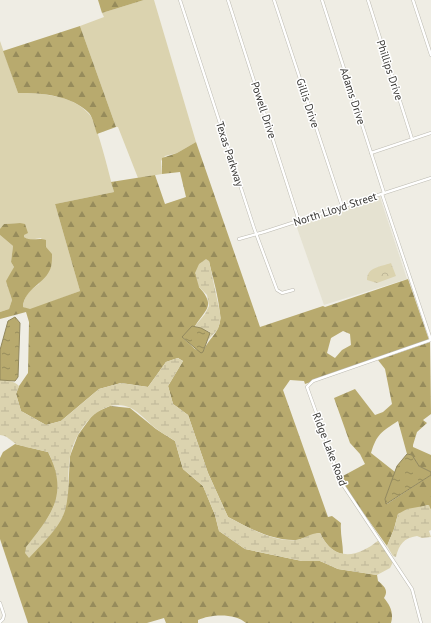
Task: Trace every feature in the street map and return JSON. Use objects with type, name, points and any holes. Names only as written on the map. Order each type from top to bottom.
[{"type":"street","name":"Texas Parkway","points":[[180,0],[257,234],[277,290],[282,293],[293,290]]},
{"type":"street","name":"Powell Drive","points":[[228,0],[299,221]]},
{"type":"street","name":"Gillis Drive","points":[[274,0],[342,206]]},
{"type":"street","name":"Adams Drive","points":[[322,0],[431,340]]},
{"type":"street","name":"Phillips Drive","points":[[368,0],[412,139]]},
{"type":"street","points":[[413,0],[431,55]]},
{"type":"street","points":[[371,153],[431,133]]},
{"type":"street","name":"North Lloyd Street","points":[[239,239],[431,178]]},
{"type":"street","name":"Ridge Lake Road","points":[[421,623],[412,589],[341,482],[308,387],[313,381],[431,340]]},
{"type":"street","points":[[0,603],[4,615],[0,622]]},
{"type":"shaded area","points":[[380,197],[407,279],[324,305],[296,225]]},
{"type":"green space","points":[[98,0],[144,0],[102,13]]},
{"type":"green space","points":[[144,0],[154,0],[196,142],[177,153],[165,156],[161,161],[162,174],[138,178],[118,127],[116,127],[80,26],[104,17],[102,13]]},
{"type":"green space","points":[[80,26],[116,127],[97,134],[93,120],[89,113],[74,102],[56,96],[18,93],[3,51]]},
{"type":"green space","points":[[0,41],[18,93],[56,96],[74,103],[89,114],[96,128],[114,192],[55,204],[80,291],[30,310],[23,307],[25,299],[28,293],[39,284],[46,247],[41,238],[29,240],[24,237],[20,223],[4,224],[0,231]]},
{"type":"green space","points":[[196,142],[260,327],[408,279],[429,340],[305,384],[304,381],[290,380],[283,390],[328,517],[332,516],[341,523],[343,554],[335,551],[329,546],[320,533],[301,539],[287,540],[261,533],[228,517],[208,473],[188,415],[173,404],[168,386],[183,361],[178,358],[166,362],[148,387],[121,383],[99,389],[61,421],[46,425],[21,411],[16,394],[19,386],[28,373],[29,322],[26,312],[0,319],[0,312],[9,309],[12,300],[6,281],[14,267],[11,262],[13,246],[0,235],[0,229],[4,224],[25,224],[28,233],[24,235],[24,237],[46,240],[46,247],[52,254],[51,265],[48,273],[45,278],[27,295],[23,307],[30,309],[80,291],[55,204],[114,192],[111,182],[155,175],[165,204],[186,197],[180,172],[162,174],[162,158],[177,153]],"holes":[[[209,261],[219,305],[220,322],[218,328],[203,352],[195,349],[182,337],[195,326],[208,307],[207,299],[199,287]],[[343,331],[350,334],[351,345],[342,350],[335,358],[327,353],[331,338]]]},
{"type":"green space","points":[[0,235],[13,246],[11,262],[14,267],[10,283],[12,300],[9,309],[0,312]]},
{"type":"green space","points":[[206,259],[209,261],[221,318],[218,329],[208,340],[210,332],[195,326],[205,314],[209,306],[207,295],[199,287],[195,273],[199,264]]},
{"type":"green space","points":[[391,263],[396,276],[377,283],[367,280],[369,272],[375,268]]},
{"type":"green space","points":[[430,342],[431,414],[423,420],[427,423],[417,432],[413,447],[431,455],[431,472],[419,466],[412,455],[407,454],[398,421],[380,434],[371,453],[395,472],[385,499],[387,504],[431,475],[431,510],[428,505],[398,514],[387,546],[347,490],[341,477],[365,464],[360,454],[350,443],[334,398],[355,389],[375,415],[383,412],[392,404],[385,369],[378,360]]},
{"type":"green space","points":[[177,358],[183,361],[168,386],[173,404],[188,415],[208,473],[228,517],[244,526],[270,537],[279,539],[296,540],[320,533],[332,549],[339,553],[346,554],[362,551],[379,540],[393,562],[390,568],[377,575],[338,569],[320,561],[302,561],[245,549],[219,531],[215,515],[203,486],[183,469],[175,441],[157,429],[131,408],[120,405],[109,406],[100,411],[83,427],[77,437],[70,457],[68,497],[64,513],[54,530],[29,558],[25,553],[26,547],[50,514],[55,503],[57,480],[48,452],[18,445],[7,437],[0,435],[0,380],[17,384],[19,386],[16,394],[21,411],[46,425],[61,421],[99,389],[121,383],[148,387],[166,362]]},
{"type":"green space","points":[[110,406],[130,408],[156,429],[175,441],[183,469],[203,486],[215,515],[219,531],[245,549],[302,561],[320,561],[338,569],[377,575],[378,581],[386,590],[384,598],[391,609],[391,623],[246,623],[236,617],[216,616],[203,618],[198,620],[198,623],[166,623],[164,618],[147,623],[28,623],[0,539],[0,458],[3,452],[15,444],[48,452],[57,473],[59,487],[55,505],[46,522],[25,553],[68,493],[70,456],[78,435],[94,413]]},
{"type":"green space","points":[[429,505],[431,510],[431,530],[429,531],[431,537],[422,538],[417,536],[405,540],[396,557],[393,556],[387,546],[398,514],[407,509]]},
{"type":"water","points":[[15,317],[20,323],[18,377],[15,381],[0,380],[0,350],[8,321]]},
{"type":"water","points":[[192,326],[201,328],[210,333],[203,352],[201,353],[182,337]]},
{"type":"water","points":[[407,454],[412,455],[419,466],[431,472],[431,475],[386,504],[385,499],[397,466]]}]
